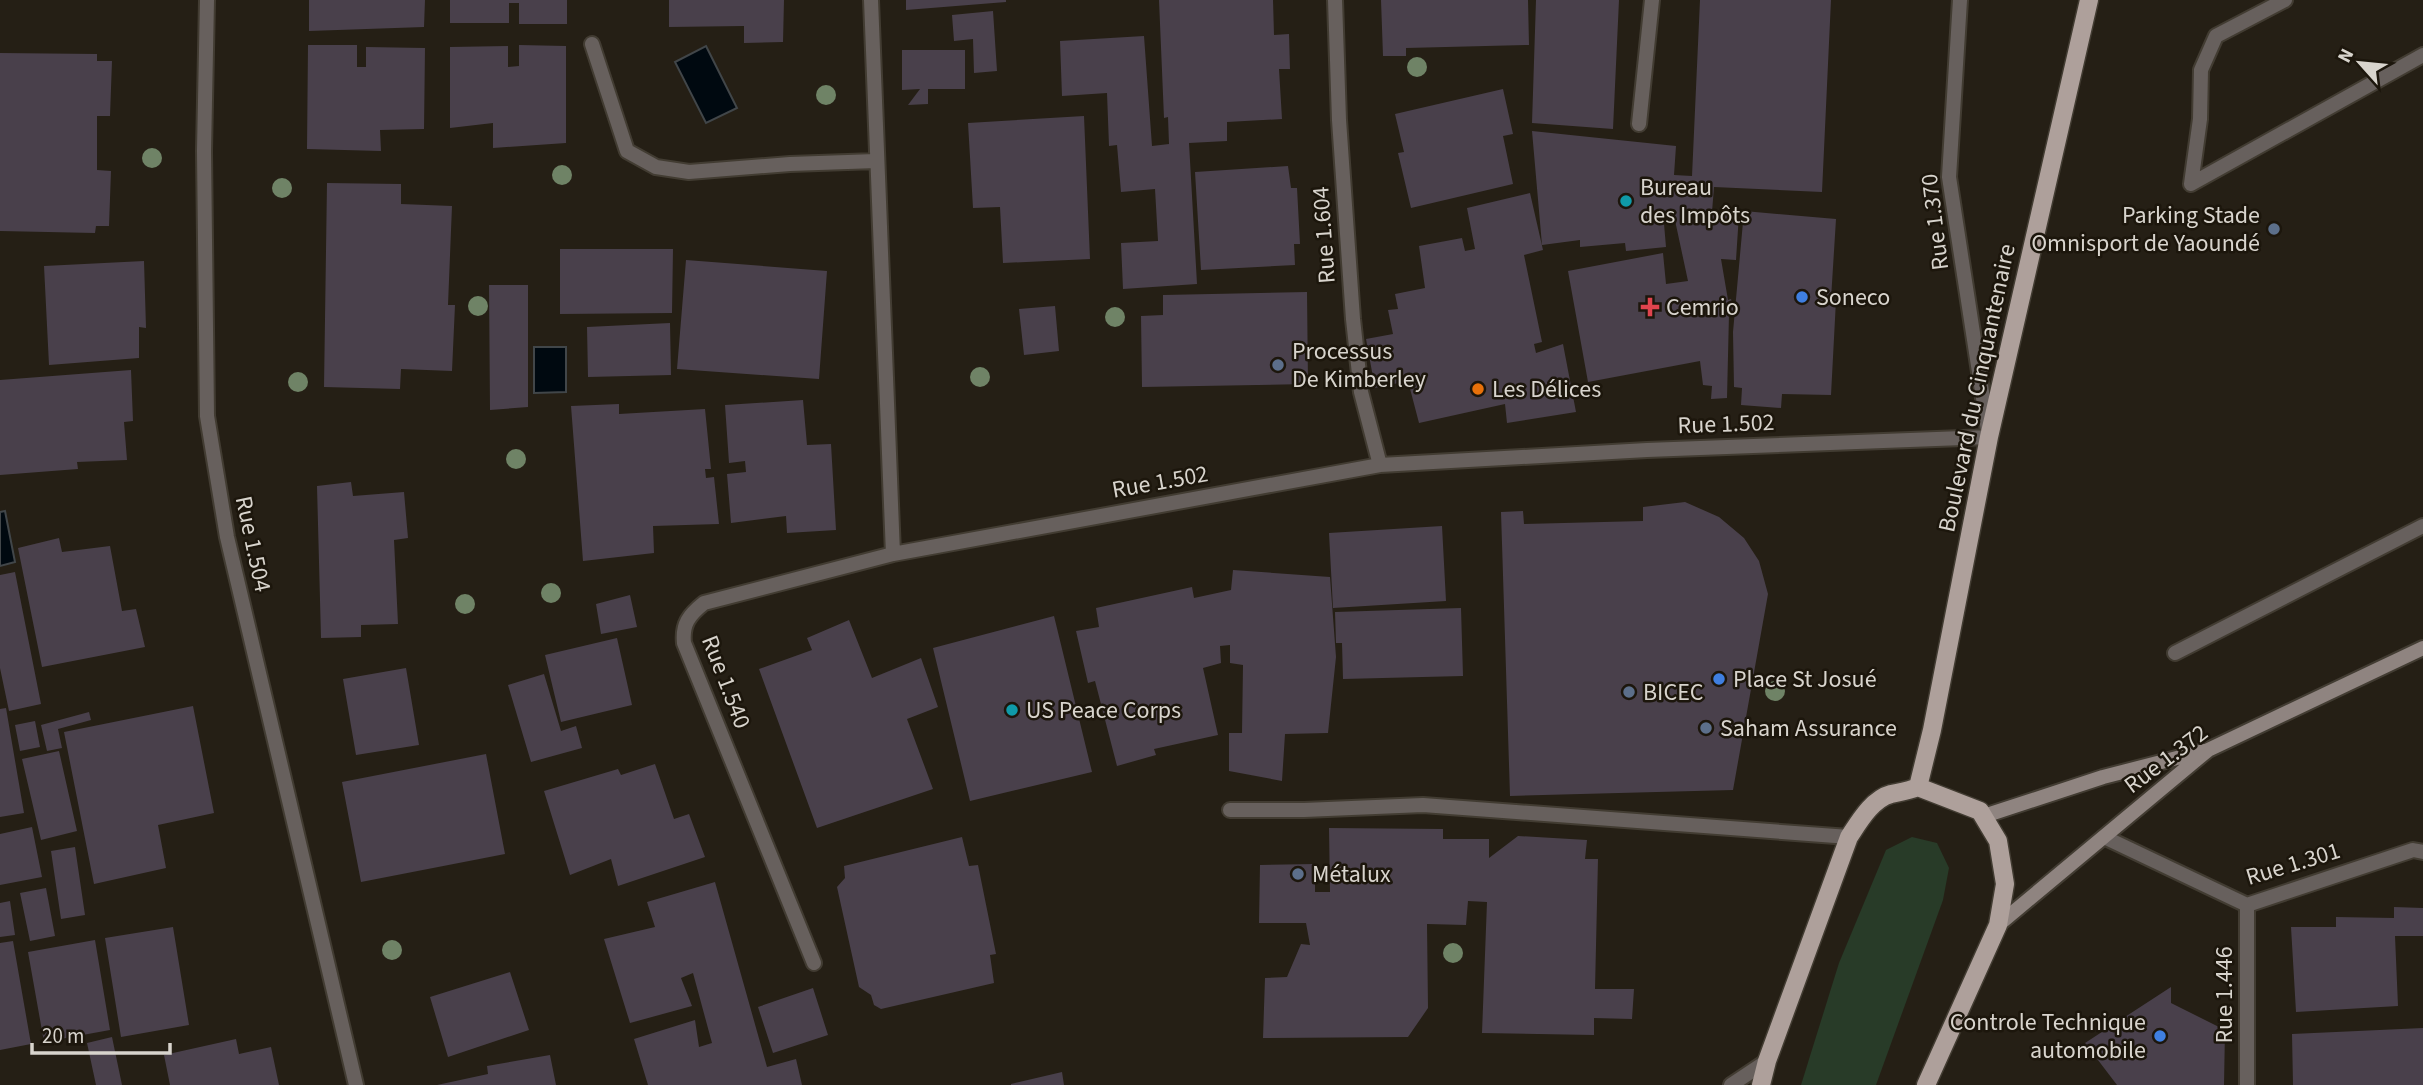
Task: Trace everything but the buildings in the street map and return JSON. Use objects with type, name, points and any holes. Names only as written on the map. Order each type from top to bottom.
[{"type":"main road","name":"Boulevard du Cinquantenaire","points":[[1918,788],[1932,730],[1989,437],[2089,0]]},
{"type":"main road","name":"Rue 1.372","points":[[1998,925],[2208,750],[2423,648]]},
{"type":"main road","points":[[1983,816],[2103,777],[2208,750]]},
{"type":"main road","points":[[1761,1085],[1767,1061],[1849,837],[1868,810],[1889,794],[1918,788],[1980,811],[1998,841],[2005,884],[1998,925],[1926,1085]]},
{"type":"street","name":"Rue 1.504","points":[[208,0],[204,151],[207,416],[227,537],[356,1085]]},
{"type":"street","points":[[871,0],[893,554]]},
{"type":"street","name":"Rue 1.604","points":[[1335,0],[1339,120],[1353,319],[1361,392],[1380,465]]},
{"type":"street","points":[[1639,124],[1652,0]]},
{"type":"street","name":"Rue 1.370","points":[[1960,0],[1949,177],[1989,437]]},
{"type":"street","points":[[2285,0],[2216,36],[2201,70],[2200,119],[2191,184],[2423,55]]},
{"type":"street","points":[[592,44],[627,152],[656,167],[689,172],[790,164],[876,162]]},
{"type":"street","name":"Rue 1.502","points":[[893,554],[1380,465],[1647,450],[1989,437]]},
{"type":"street","points":[[2175,653],[2423,526]]},
{"type":"street","name":"Rue 1.540","points":[[814,963],[684,643],[682,630],[690,614],[704,603],[893,554]]},
{"type":"street","points":[[1230,810],[1423,805],[1849,837]]},
{"type":"street","name":"Rue 1.301","points":[[2104,837],[2247,905],[2413,850],[2423,852]]},
{"type":"street","name":"Rue 1.446","points":[[2247,905],[2247,1085]]},
{"type":"street","points":[[1731,1085],[1767,1061]]},
{"type":"green space","points":[[1912,837],[1937,843],[1949,868],[1943,900],[1876,1085],[1801,1085],[1839,963],[1886,850]]},
{"type":"shaded area","points":[[706,46],[737,108],[706,123],[675,62]]},
{"type":"shaded area","points":[[534,347],[566,347],[566,392],[534,393]]},
{"type":"shaded area","points":[[5,511],[15,562],[0,566],[0,512]]},
{"type":"place","name":"Bureau des Impôts","points":[[1626,201]]},
{"type":"place","name":"Parking Stade Omnisport de Yaoundé","points":[[2274,229]]},
{"type":"place","name":"Soneco","points":[[1802,297]]},
{"type":"place","name":"Cemrio","points":[[1650,307]]},
{"type":"place","name":"Processus De Kimberley","points":[[1278,365]]},
{"type":"place","name":"Les Délices","points":[[1478,389]]},
{"type":"place","name":"Place St Josué","points":[[1719,679]]},
{"type":"place","name":"BICEC","points":[[1629,692]]},
{"type":"place","name":"US Peace Corps","points":[[1012,710]]},
{"type":"place","name":"Saham Assurance","points":[[1706,728]]},
{"type":"place","name":"Métalux","points":[[1298,874]]},
{"type":"place","name":"Controle Technique automobile","points":[[2160,1036]]}]
